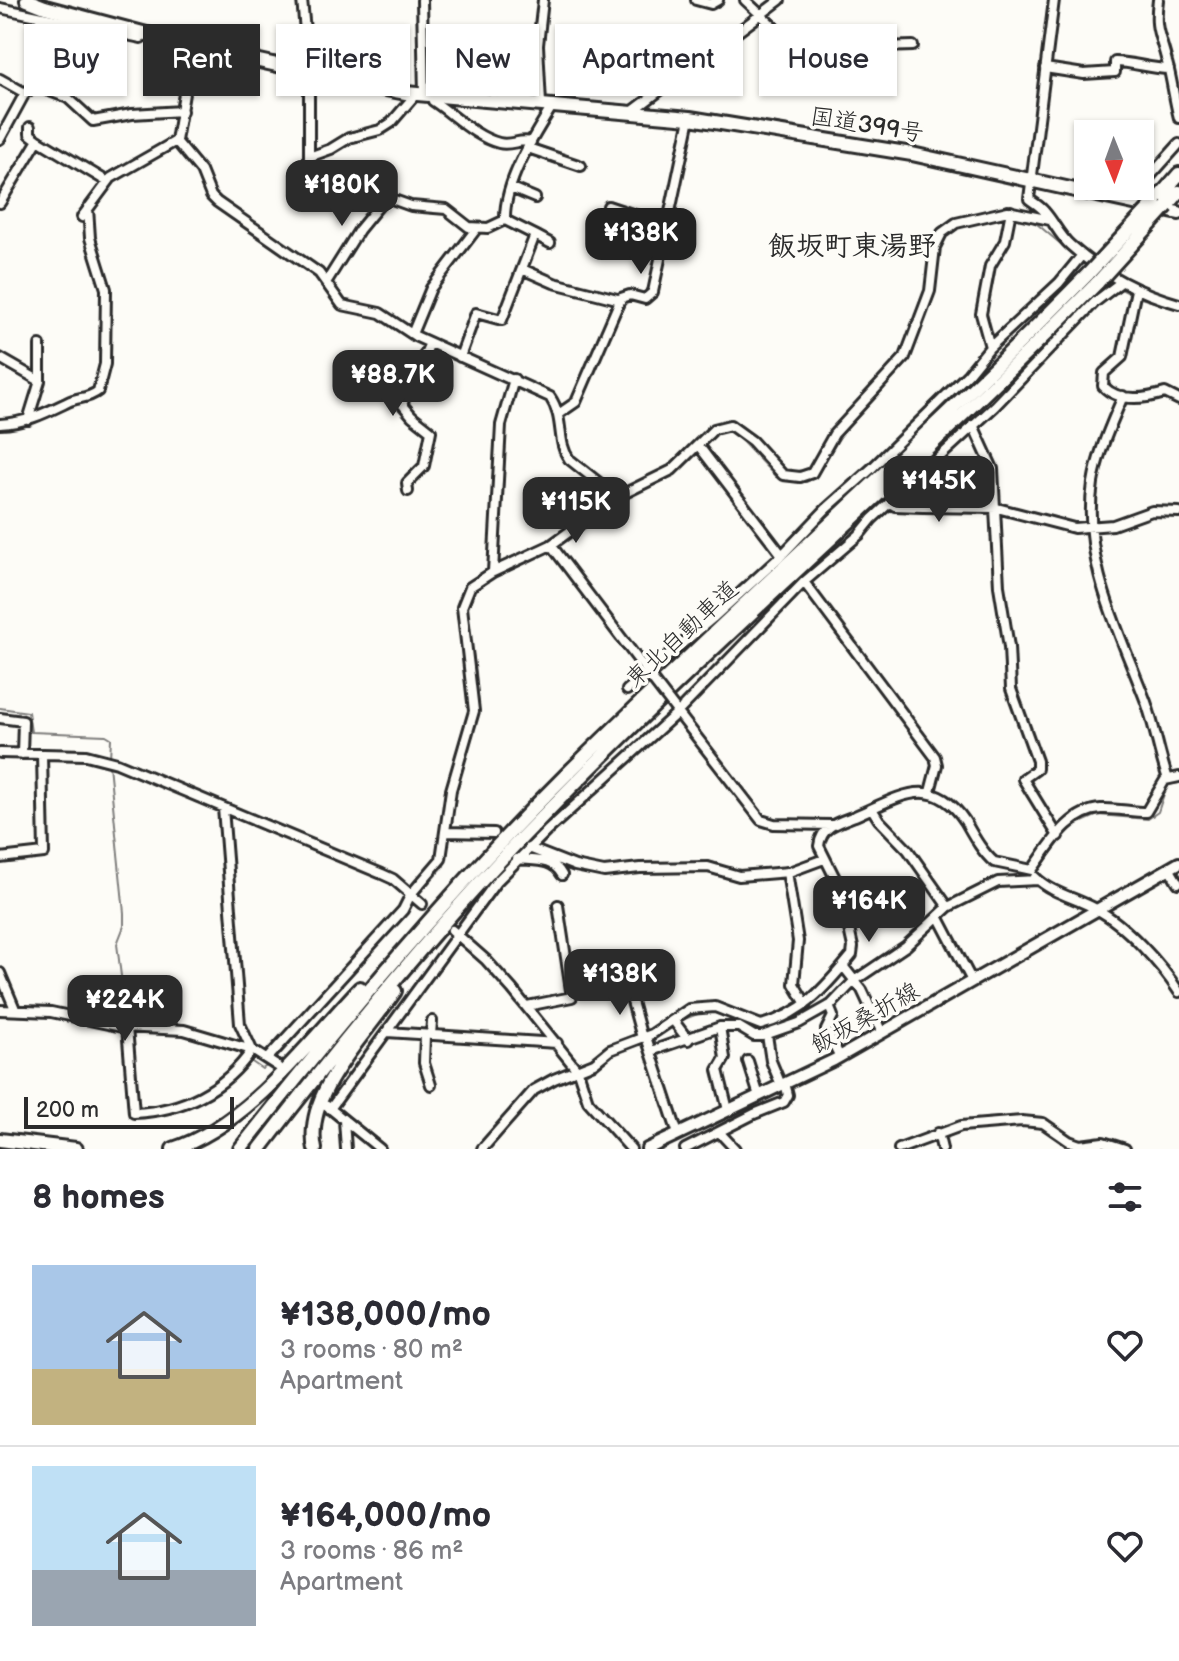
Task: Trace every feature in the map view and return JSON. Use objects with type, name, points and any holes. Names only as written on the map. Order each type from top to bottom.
[{"type":"highway","name":"国道399号","points":[[27,0],[143,33]]},
{"type":"highway","name":"国道399号","points":[[410,92],[690,118],[912,154],[1179,213]]},
{"type":"highway","name":"東北自動車道","points":[[260,1149],[433,935],[502,858],[594,765],[952,427],[1161,204],[1179,174]]},
{"type":"highway","name":"東北自動車道","points":[[1161,204],[1179,192]]},
{"type":"highway","name":"東北自動車道","points":[[240,1149],[344,1019],[457,889],[575,766],[1094,277]]},
{"type":"highway","points":[[173,1149],[203,1138],[243,1110],[457,889]]},
{"type":"highway","points":[[315,1149],[314,1121],[322,1094],[433,935]]},
{"type":"highway","points":[[0,1140],[76,1149]]},
{"type":"main road","name":"飯坂桑折線","points":[[647,1149],[840,1057],[1174,866]]},
{"type":"street","points":[[302,0],[304,24]]},
{"type":"street","points":[[309,157],[349,138],[380,130],[423,95],[422,0]]},
{"type":"street","points":[[505,220],[505,203],[547,104],[538,45],[543,0]]},
{"type":"street","points":[[696,0],[711,4],[718,0]]},
{"type":"street","points":[[745,0],[775,28],[795,59],[812,67],[843,68],[881,47],[913,46]]},
{"type":"street","points":[[633,111],[780,0]]},
{"type":"street","points":[[1054,0],[1029,199],[1043,209],[1056,231],[1080,257],[1117,285],[1135,294],[1179,304]]},
{"type":"street","points":[[1158,0],[1156,28],[1169,69],[1171,91],[1179,118]]},
{"type":"street","points":[[0,8],[143,40]]},
{"type":"street","points":[[51,24],[52,19]]},
{"type":"street","points":[[1045,68],[1095,75],[1115,72],[1115,62],[1126,62],[1149,69],[1169,69]]},
{"type":"street","points":[[0,79],[24,92]]},
{"type":"street","points":[[0,139],[24,95]]},
{"type":"street","points":[[423,95],[491,140],[508,144],[522,140],[581,166]]},
{"type":"street","points":[[63,96],[93,121],[132,114],[182,111]]},
{"type":"street","points":[[176,141],[184,96]]},
{"type":"street","points":[[309,96],[309,162],[330,177],[411,206],[442,207],[469,227],[496,225],[505,220]]},
{"type":"street","points":[[560,413],[576,402],[621,300],[625,296],[645,299],[651,296],[690,118]]},
{"type":"street","points":[[30,127],[30,134],[38,140],[108,182]]},
{"type":"street","points":[[0,203],[38,140]]},
{"type":"street","points":[[82,217],[108,182],[125,168],[176,141]]},
{"type":"street","points":[[176,141],[201,171],[211,196],[217,202],[319,273],[342,305],[380,313],[430,343],[545,392],[560,413],[564,453],[617,497]]},
{"type":"street","points":[[1127,202],[1179,144]]},
{"type":"street","points":[[511,188],[535,198]]},
{"type":"street","points":[[327,281],[359,230],[386,197]]},
{"type":"street","points":[[608,206],[668,226]]},
{"type":"street","points":[[0,424],[28,420],[69,401],[94,394],[101,382],[105,364],[106,289],[90,238],[88,208]]},
{"type":"street","points":[[0,1010],[51,1012],[127,1030],[165,1027],[193,1031],[272,1062],[282,1045],[416,898],[441,859],[448,832],[451,790],[474,711],[463,600],[474,583],[553,548],[617,497],[672,470],[719,426],[730,425],[752,441],[783,475],[800,477],[812,473],[834,434],[905,357],[930,291],[935,247],[942,233],[956,223],[1011,215],[1050,220]]},
{"type":"street","points":[[989,352],[981,314],[990,266],[1005,241],[1011,215]]},
{"type":"street","points":[[505,220],[550,243]]},
{"type":"street","points":[[412,334],[431,288],[477,228]]},
{"type":"street","points":[[460,357],[476,313],[502,320],[535,235]]},
{"type":"street","points":[[627,690],[713,618],[834,506],[926,417],[1080,257]]},
{"type":"street","points":[[522,269],[554,283],[621,300]]},
{"type":"street","points":[[380,1149],[328,1107],[387,1032],[454,933],[496,882],[804,582],[973,425],[1095,302],[1117,285]]},
{"type":"street","points":[[1135,294],[1122,357],[1103,376],[1104,389],[1143,399],[1165,393],[1179,400]]},
{"type":"street","points":[[408,491],[407,483],[424,466],[431,431],[402,404],[430,343]]},
{"type":"street","points":[[28,420],[40,381],[40,345]]},
{"type":"street","points":[[0,358],[40,381]]},
{"type":"street","points":[[493,572],[501,425],[514,379]]},
{"type":"street","points":[[1123,396],[1102,444],[1093,485],[1093,527],[1100,580],[1147,705],[1168,779]]},
{"type":"street","points":[[973,425],[993,469],[999,586],[1009,647],[1011,689],[1037,761],[1037,769],[1023,779],[1058,836]]},
{"type":"street","points":[[700,447],[782,555]]},
{"type":"street","points":[[890,503],[895,506],[997,508],[1074,528],[1113,525],[1152,511],[1179,512]]},
{"type":"street","points":[[553,548],[761,820],[774,824],[831,825],[874,812],[906,795],[930,792],[952,805],[994,862],[1035,875],[1098,910],[1162,966],[1179,992]]},
{"type":"street","points":[[804,582],[935,757],[937,765],[930,792]]},
{"type":"street","points":[[0,718],[23,721],[22,754]]},
{"type":"street","points":[[0,753],[103,758],[382,874],[416,898]]},
{"type":"street","points":[[0,858],[44,853],[42,754]]},
{"type":"street","points":[[482,1149],[534,1090],[554,1079],[580,1075],[610,1050],[647,1042],[688,1040],[720,1027],[739,1027],[754,1036],[792,1015],[848,972],[906,946],[948,907],[998,882],[1035,875],[1058,836],[1083,813],[1112,809],[1146,812],[1160,786],[1168,779],[1179,777]]},
{"type":"street","points":[[223,808],[238,1013],[248,1055]]},
{"type":"street","points":[[874,812],[908,850],[948,907]]},
{"type":"street","points":[[647,1042],[689,1009],[715,1007],[762,1031],[799,1023],[829,1006],[848,972],[853,950],[840,888],[824,859],[819,840],[831,825]]},
{"type":"street","points":[[448,832],[494,833]]},
{"type":"street","points":[[529,848],[575,866],[604,872],[684,866],[714,868],[739,876],[787,872],[824,859]]},
{"type":"street","points":[[517,859],[550,862],[558,867],[562,875]]},
{"type":"street","points":[[1174,866],[1178,883]]},
{"type":"street","points":[[787,872],[798,941],[794,984],[806,1004]]},
{"type":"street","points":[[527,1006],[572,997],[558,905]]},
{"type":"street","points":[[939,918],[972,981]]},
{"type":"street","points":[[454,933],[486,960],[527,1006],[580,1075],[588,1101],[631,1149]]},
{"type":"street","points":[[848,972],[862,990],[882,1033]]},
{"type":"street","points":[[0,973],[15,1009]]},
{"type":"street","points":[[628,987],[678,1134]]},
{"type":"street","points":[[829,1006],[833,1016],[826,1030],[840,1057]]},
{"type":"street","points":[[431,1085],[424,1063],[432,1021]]},
{"type":"street","points":[[675,1022],[688,1040]]},
{"type":"street","points":[[720,1027],[725,1058],[718,1070],[728,1110]]},
{"type":"street","points":[[127,1030],[134,1113],[172,1108],[199,1098],[218,1085],[248,1055]]},
{"type":"street","points":[[685,1149],[703,1145],[754,1114],[784,1102],[788,1095],[771,1061],[762,1031]]},
{"type":"street","points":[[387,1032],[557,1043]]},
{"type":"street","points":[[748,1061],[759,1096]]},
{"type":"street","points":[[344,1120],[346,1149]]},
{"type":"street","points":[[899,1149],[938,1133],[977,1124],[1032,1121],[1043,1123],[1080,1145],[1103,1142],[1125,1149]]},
{"type":"street","points":[[720,1133],[735,1149]]},
{"type":"street","points":[[938,1133],[942,1149]]},
{"type":"waterway","points":[[1027,219],[1075,256]]},
{"type":"waterway","points":[[956,227],[977,222]]},
{"type":"waterway","points":[[733,432],[776,477],[794,482],[806,482],[816,477],[841,435],[909,361],[934,296],[941,243]]},
{"type":"waterway","points":[[1119,288],[1131,294]]},
{"type":"waterway","points":[[1137,297],[1179,309]]},
{"type":"waterway","points":[[704,444],[717,433]]},
{"type":"waterway","points":[[608,508],[676,471]]},
{"type":"waterway","points":[[500,573],[552,550]]},
{"type":"waterway","points":[[453,800],[479,709],[468,623]]},
{"type":"waterway","points":[[0,708],[28,712],[31,732],[106,735],[111,738],[110,759]]},
{"type":"waterway","points":[[109,765],[124,913],[124,926],[117,944],[127,1024]]},
{"type":"waterway","points":[[947,806],[991,866],[1034,876],[1071,827],[1098,815],[1148,819],[1158,812],[1167,785],[1179,783]]},
{"type":"waterway","points":[[876,812],[916,799],[942,803]]},
{"type":"waterway","points":[[828,834],[870,815]]},
{"type":"waterway","points":[[416,897],[444,866],[449,835]]},
{"type":"waterway","points":[[834,868],[845,886],[858,945],[849,966]]},
{"type":"waterway","points":[[275,1060],[387,933]]},
{"type":"waterway","points":[[713,1011],[760,1031],[796,1017],[817,999]]},
{"type":"waterway","points":[[679,1021],[703,1012]]},
{"type":"waterway","points":[[608,1056],[643,1043]]},
{"type":"waterway","points":[[221,1045],[245,1055]]},
{"type":"waterway","points":[[249,1060],[262,1069],[270,1064]]},
{"type":"waterway","points":[[583,1076],[603,1061]]},
{"type":"waterway","points":[[563,1079],[577,1077]]},
{"type":"waterway","points":[[527,1103],[540,1091]]},
{"type":"tunnel","points":[[991,357],[1013,378]]},
{"type":"tunnel","points":[[836,508],[855,531]]},
{"type":"tunnel","points":[[281,1069],[323,1103]]},
{"type":"district","name":"飯坂町東湯野","points":[[852,246]]}]
